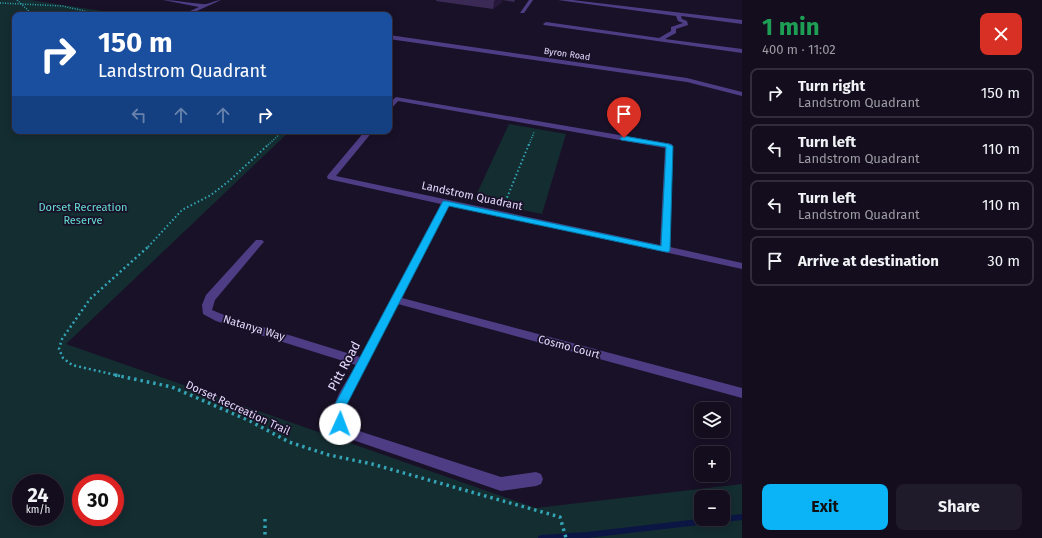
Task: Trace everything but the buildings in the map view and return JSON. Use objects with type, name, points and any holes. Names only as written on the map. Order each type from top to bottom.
[{"type":"street","points":[[165,0],[206,6]]},
{"type":"street","points":[[191,12],[219,0]]},
{"type":"street","points":[[522,12],[531,0]]},
{"type":"street","points":[[560,0],[742,22]]},
{"type":"street","points":[[674,32],[673,28],[686,24],[680,20],[678,14]]},
{"type":"street","points":[[546,24],[742,51]]},
{"type":"street","points":[[659,40],[674,32]]},
{"type":"street","points":[[674,32],[687,38],[691,44]]},
{"type":"street","name":"Byron Road","points":[[392,37],[687,80],[742,94]]},
{"type":"street","points":[[392,105],[396,100],[669,146],[666,250]]},
{"type":"street","name":"Landstrom Quadrant","points":[[367,134],[331,177],[742,266]]},
{"type":"street","name":"Pitt Road","points":[[446,203],[339,408],[338,415],[340,424],[347,431],[358,436],[501,484],[536,479]]},
{"type":"street","name":"Natanya Way","points":[[259,242],[210,298],[207,305],[207,310],[212,315],[220,318],[362,362]]},
{"type":"street","name":"Cosmo Court","points":[[396,300],[742,393]]},
{"type":"path","points":[[17,0],[30,12]]},
{"type":"path","points":[[0,3],[62,6],[89,12]]},
{"type":"path","points":[[503,207],[535,128]]},
{"type":"path","name":"Dorset Recreation Trail","points":[[280,134],[229,182],[211,195],[182,210],[142,253],[90,299],[62,339],[59,349],[63,358],[72,365],[172,387],[250,421],[289,442],[330,455],[372,464],[560,517],[566,538]]},
{"type":"path","points":[[265,519],[265,538]]},
{"type":"green space","name":"Dorset Recreation Reserve","points":[[0,0],[30,0],[109,12],[12,12],[12,134],[287,134],[66,344],[536,508],[742,484],[742,538],[0,538]]},
{"type":"green space","points":[[509,124],[566,134],[542,214],[474,200]]},
{"type":"waterway","points":[[541,538],[587,535],[742,517]]},
{"type":"route","points":[[340,424],[338,415],[339,408],[446,203],[666,250],[669,146],[624,138]]}]
